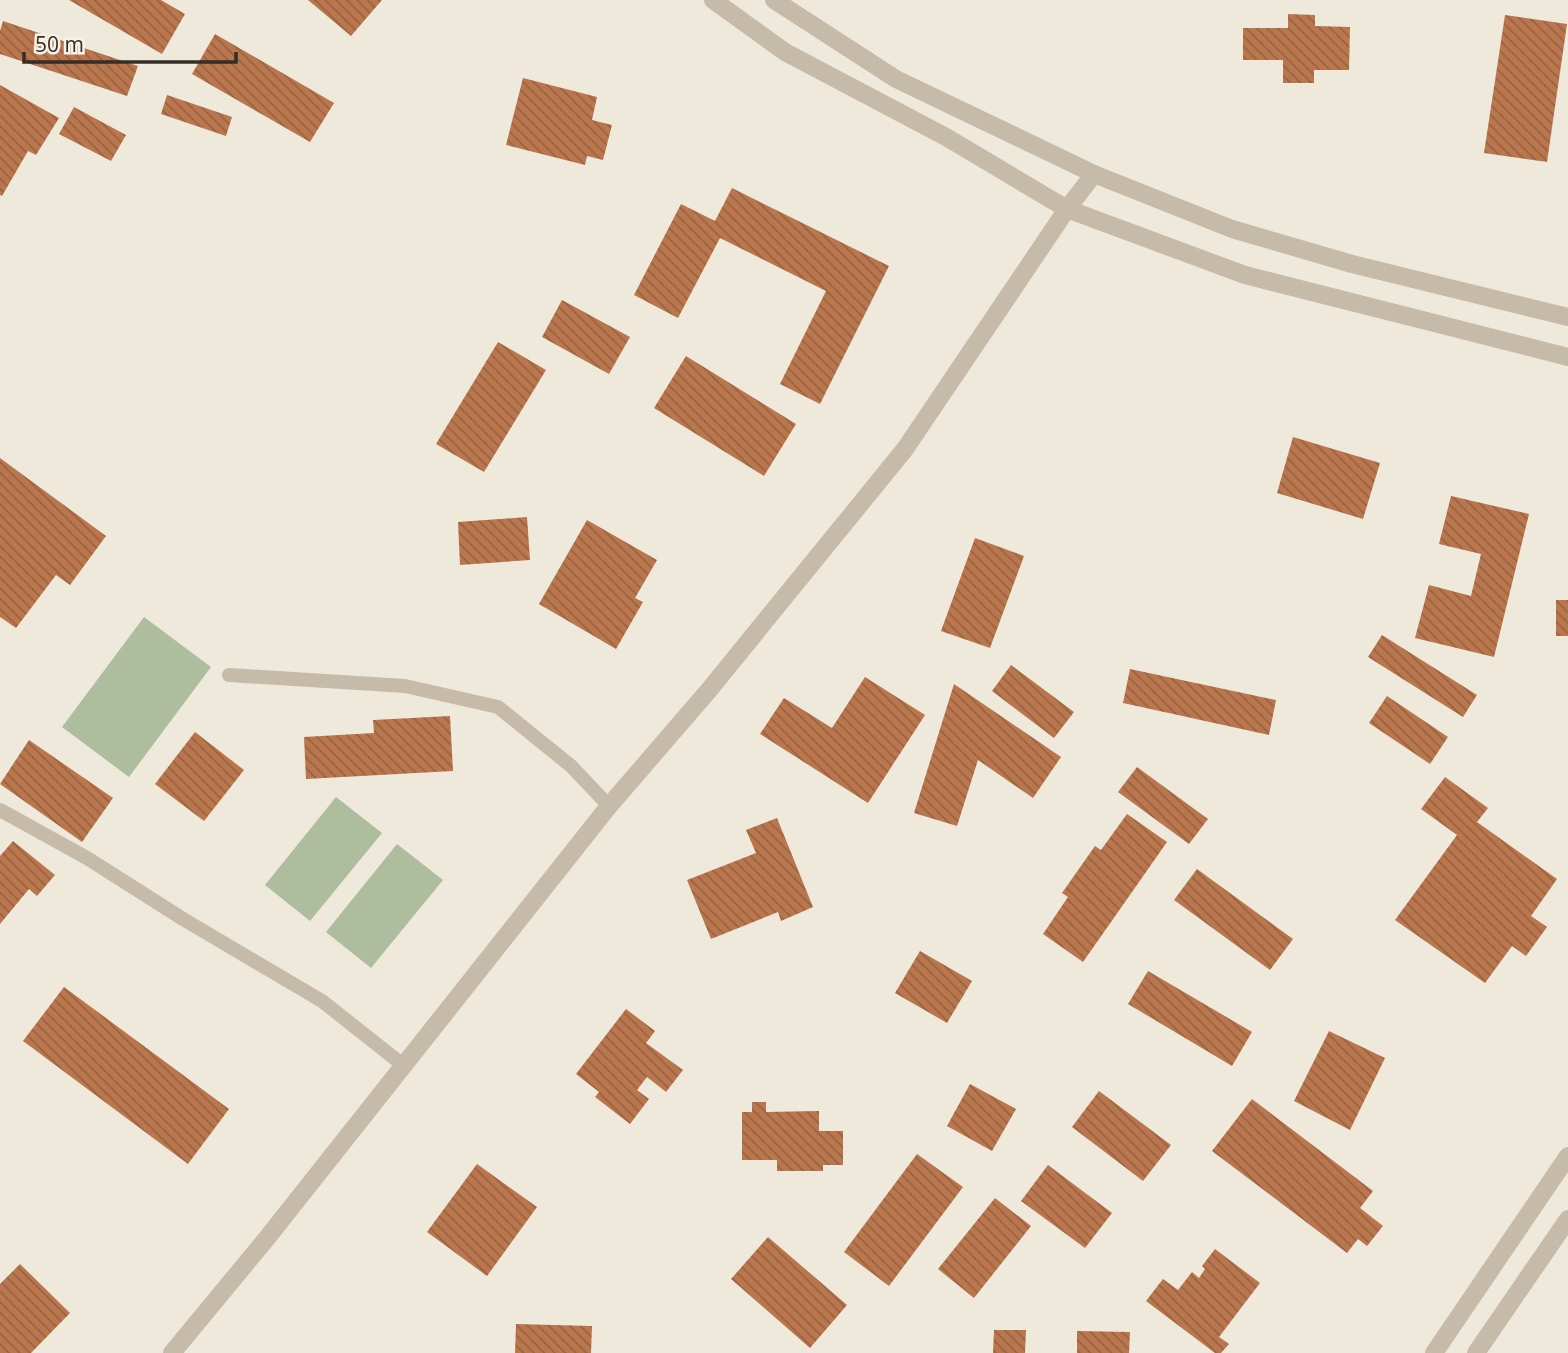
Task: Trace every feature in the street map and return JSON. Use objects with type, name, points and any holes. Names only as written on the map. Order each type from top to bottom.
[{"type":"street","points":[[713,0],[785,52],[946,137],[1067,209],[1245,275],[1568,356]]},
{"type":"street","points":[[774,0],[896,79],[1094,174],[1232,229],[1352,264],[1568,317]]},
{"type":"street","points":[[172,1353],[267,1238],[609,806],[709,690],[905,449],[1067,209],[1094,174]]},
{"type":"street","points":[[1434,1353],[1568,1156]]},
{"type":"street","points":[[1476,1353],[1568,1219]]},
{"type":"lane","points":[[229,675],[405,686],[498,708],[571,766],[609,806]]},
{"type":"lane","points":[[0,810],[87,858],[321,1001],[403,1065]]},
{"type":"green space","points":[[144,617],[211,667],[129,777],[62,727]]},
{"type":"green space","points":[[336,797],[382,833],[310,921],[265,885]]},
{"type":"green space","points":[[397,844],[443,880],[371,968],[326,932]]},
{"type":"building","points":[[69,0],[161,0],[185,14],[162,54]]},
{"type":"building","points":[[308,0],[382,0],[351,36]]},
{"type":"building","points":[[1288,14],[1315,15],[1315,26],[1350,27],[1349,70],[1314,70],[1314,83],[1283,83],[1283,60],[1243,60],[1243,28],[1288,28]]},
{"type":"building","points":[[1505,15],[1567,24],[1547,162],[1484,153]]},
{"type":"building","points":[[3,21],[138,66],[127,96],[0,54]]},
{"type":"building","points":[[215,34],[334,103],[310,142],[192,74]]},
{"type":"building","points":[[523,78],[597,97],[592,120],[612,125],[603,160],[587,156],[585,165],[506,145]]},
{"type":"building","points":[[0,85],[59,118],[36,155],[28,151],[2,196],[0,195]]},
{"type":"building","points":[[167,95],[232,117],[226,136],[161,114]]},
{"type":"building","points":[[74,107],[126,135],[111,161],[59,134]]},
{"type":"building","points":[[732,188],[889,266],[820,404],[780,384],[826,291],[720,238],[678,318],[634,295],[681,204],[715,221]]},
{"type":"building","points":[[562,300],[630,337],[609,374],[542,337]]},
{"type":"building","points":[[498,342],[546,370],[484,472],[436,444]]},
{"type":"building","points":[[686,356],[796,424],[764,476],[654,408]]},
{"type":"building","points":[[1293,437],[1380,463],[1363,519],[1277,493]]},
{"type":"building","points":[[0,458],[106,536],[70,585],[56,575],[16,628],[0,617]]},
{"type":"building","points":[[1451,496],[1529,514],[1494,657],[1415,638],[1429,585],[1471,596],[1481,554],[1439,544]]},
{"type":"building","points":[[527,517],[530,560],[460,565],[458,522]]},
{"type":"building","points":[[587,520],[657,560],[635,598],[643,602],[616,649],[539,604]]},
{"type":"building","points":[[975,538],[1024,556],[990,648],[941,631]]},
{"type":"building","points":[[1556,600],[1568,600],[1568,636],[1556,636]]},
{"type":"building","points":[[1382,635],[1477,695],[1463,717],[1368,657]]},
{"type":"building","points":[[1011,665],[1074,712],[1054,738],[992,691]]},
{"type":"building","points":[[1130,669],[1276,700],[1269,735],[1123,703]]},
{"type":"building","points":[[865,677],[925,715],[868,803],[760,734],[784,698],[832,728]]},
{"type":"building","points":[[954,684],[1061,757],[1033,798],[978,760],[957,826],[914,813]]},
{"type":"building","points":[[1387,696],[1448,737],[1430,764],[1369,723]]},
{"type":"building","points":[[450,716],[453,771],[306,779],[304,737],[374,733],[373,720]]},
{"type":"building","points":[[195,732],[244,770],[204,821],[155,784]]},
{"type":"building","points":[[29,740],[113,798],[82,842],[0,784]]},
{"type":"building","points":[[1137,767],[1208,819],[1189,844],[1118,792]]},
{"type":"building","points":[[1445,777],[1488,808],[1477,822],[1557,879],[1531,916],[1547,927],[1526,956],[1512,946],[1485,983],[1395,920],[1457,835],[1421,809]]},
{"type":"building","points":[[1127,814],[1167,842],[1083,962],[1043,934],[1068,897],[1062,893],[1095,846],[1101,850]]},
{"type":"building","points":[[777,818],[813,907],[781,921],[778,912],[711,939],[687,880],[756,853],[746,830]]},
{"type":"building","points":[[13,841],[55,875],[37,896],[29,889],[0,924],[0,856]]},
{"type":"building","points":[[1197,869],[1293,939],[1270,970],[1174,900]]},
{"type":"building","points":[[920,951],[972,981],[947,1023],[895,993]]},
{"type":"building","points":[[1148,971],[1252,1032],[1232,1066],[1128,1004]]},
{"type":"building","points":[[64,987],[229,1109],[188,1164],[23,1041]]},
{"type":"building","points":[[626,1009],[655,1031],[646,1043],[683,1070],[666,1092],[647,1077],[637,1090],[649,1099],[630,1124],[595,1097],[599,1092],[576,1074]]},
{"type":"building","points":[[1329,1031],[1385,1058],[1350,1130],[1294,1101]]},
{"type":"building","points":[[970,1084],[1016,1109],[992,1151],[947,1126]]},
{"type":"building","points":[[1099,1091],[1171,1145],[1143,1181],[1072,1127]]},
{"type":"building","points":[[1252,1099],[1373,1191],[1360,1208],[1383,1226],[1367,1246],[1358,1239],[1347,1253],[1212,1151]]},
{"type":"building","points":[[752,1102],[766,1102],[766,1112],[819,1111],[819,1131],[843,1131],[843,1165],[823,1165],[823,1171],[777,1171],[777,1160],[742,1160],[742,1112],[752,1112]]},
{"type":"building","points":[[917,1154],[963,1187],[889,1286],[844,1252]]},
{"type":"building","points":[[477,1164],[537,1207],[487,1276],[427,1232]]},
{"type":"building","points":[[1048,1165],[1112,1213],[1085,1248],[1021,1201]]},
{"type":"building","points":[[995,1198],[1031,1226],[974,1298],[938,1269]]},
{"type":"building","points":[[768,1237],[847,1305],[810,1348],[731,1279]]},
{"type":"building","points":[[1215,1249],[1260,1283],[1219,1337],[1229,1344],[1221,1353],[1215,1353],[1146,1301],[1163,1279],[1178,1290],[1192,1272],[1199,1278],[1205,1269],[1202,1266]]},
{"type":"building","points":[[20,1264],[70,1313],[31,1353],[0,1353],[0,1284]]},
{"type":"building","points":[[516,1324],[592,1326],[591,1353],[515,1353]]},
{"type":"building","points":[[994,1330],[1026,1330],[1025,1353],[993,1353]]},
{"type":"building","points":[[1077,1331],[1130,1332],[1129,1353],[1077,1353]]}]
